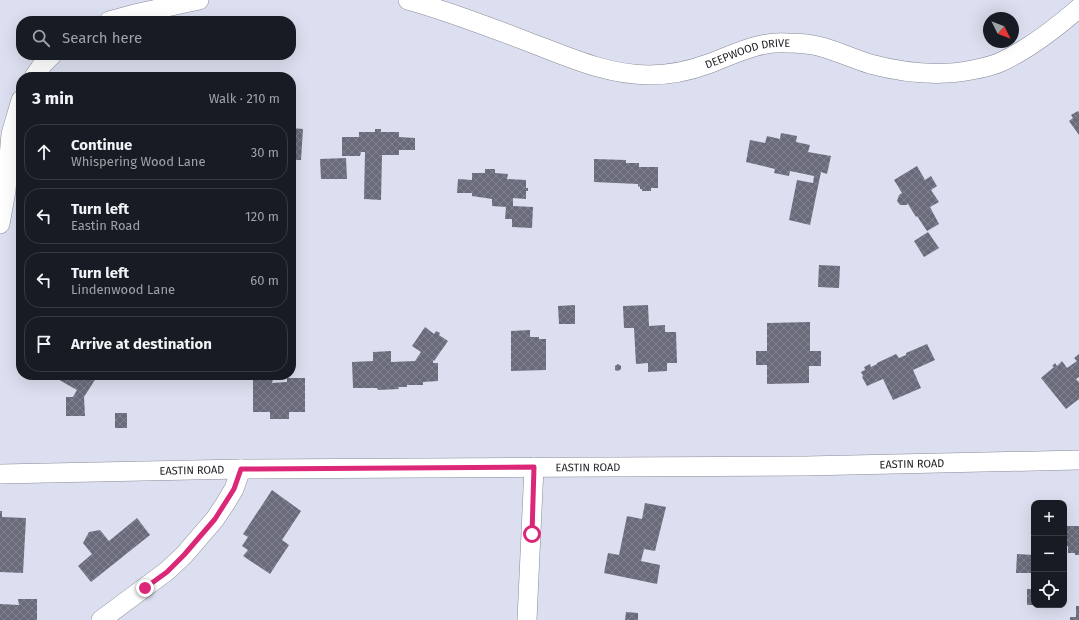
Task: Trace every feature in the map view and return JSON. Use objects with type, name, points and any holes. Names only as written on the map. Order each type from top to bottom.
[{"type":"street","points":[[128,16],[199,0]]},
{"type":"street","name":"DEEPWOOD DRIVE","points":[[408,0],[485,25],[600,69],[628,74],[650,75],[671,74],[691,69],[743,49],[761,44],[784,42],[823,47],[868,63],[913,73],[956,73],[990,66],[1003,61],[1018,53],[1060,24],[1079,8]]},
{"type":"street","points":[[37,72],[47,60]]},
{"type":"street","points":[[0,224],[6,191],[11,134],[16,117]]},
{"type":"street","name":"EASTIN ROAD","points":[[0,474],[241,469],[799,466],[1079,460]]},
{"type":"street","points":[[527,620],[534,467]]},
{"type":"street","points":[[101,620],[167,572],[184,555],[215,519],[225,504],[234,489],[241,469]]},
{"type":"building","points":[[1078,111],[1079,135],[1069,121],[1073,118],[1071,115]]},
{"type":"building","points":[[296,128],[303,129],[301,160],[296,160]]},
{"type":"building","points":[[375,129],[381,129],[381,132],[399,132],[399,137],[415,138],[415,150],[399,150],[399,155],[382,155],[381,200],[364,199],[365,152],[361,152],[360,156],[342,156],[342,137],[359,137],[359,132],[375,132]]},
{"type":"building","points":[[781,133],[797,136],[796,142],[810,145],[808,152],[831,156],[827,174],[821,172],[810,225],[789,220],[797,180],[813,183],[814,176],[790,171],[789,176],[774,173],[775,169],[746,162],[750,140],[765,143],[767,136],[780,139]]},
{"type":"building","points":[[346,158],[347,179],[321,179],[320,159]]},
{"type":"building","points":[[594,159],[626,160],[626,163],[639,163],[639,167],[658,167],[658,188],[651,188],[651,191],[642,191],[640,186],[638,187],[638,184],[594,182]]},
{"type":"building","points":[[917,166],[925,180],[931,176],[937,186],[931,190],[939,202],[930,207],[939,224],[927,231],[908,204],[900,205],[897,201],[899,195],[902,193],[894,180]]},
{"type":"building","points":[[485,169],[495,169],[495,173],[508,174],[507,179],[526,180],[526,188],[528,188],[528,191],[526,191],[526,199],[513,198],[513,206],[533,207],[532,228],[512,227],[512,219],[505,219],[506,207],[492,206],[492,199],[472,196],[472,193],[457,193],[458,179],[472,180],[472,173],[485,173]]},
{"type":"building","points":[[928,232],[939,248],[924,257],[914,241]]},
{"type":"building","points":[[819,265],[840,266],[839,288],[818,287]]},
{"type":"building","points":[[575,305],[575,324],[559,324],[558,306]]},
{"type":"building","points":[[648,305],[649,326],[665,325],[665,332],[676,332],[677,363],[667,363],[667,371],[648,372],[648,363],[636,364],[634,328],[624,328],[623,306]]},
{"type":"building","points":[[810,322],[810,351],[821,351],[821,366],[809,366],[809,383],[767,384],[767,365],[756,365],[756,351],[767,351],[767,323]]},
{"type":"building","points":[[425,327],[434,334],[436,331],[440,333],[439,335],[448,341],[434,361],[433,360],[433,363],[438,363],[438,381],[423,382],[423,385],[407,385],[407,387],[398,387],[399,389],[378,390],[377,388],[353,388],[352,362],[373,361],[373,352],[391,351],[391,362],[415,361],[421,352],[412,346]]},
{"type":"building","points":[[530,330],[530,337],[546,339],[546,370],[511,371],[511,331]]},
{"type":"building","points":[[927,344],[935,360],[913,370],[921,388],[893,400],[883,379],[867,386],[861,372],[865,370],[864,367],[870,364],[871,367],[896,354],[899,358],[906,355],[906,353]]},
{"type":"building","points":[[1079,354],[1079,377],[1076,379],[1079,382],[1079,399],[1066,409],[1041,378],[1054,367],[1052,366],[1055,363],[1057,366],[1062,361],[1067,368],[1077,361],[1074,358]]},
{"type":"building","points":[[618,364],[621,366],[621,369],[618,371],[615,370],[615,366]]},
{"type":"building","points":[[296,378],[305,378],[305,412],[289,412],[289,419],[270,419],[270,412],[253,412],[253,380],[273,380],[272,383],[287,382],[287,380],[296,380]]},
{"type":"building","points":[[59,380],[95,380],[84,397],[85,416],[66,416],[66,397],[73,397],[77,390]]},
{"type":"building","points":[[115,413],[127,413],[127,428],[115,428]]},
{"type":"building","points":[[272,490],[301,511],[282,540],[289,545],[270,574],[243,556],[248,550],[242,546],[248,537],[243,534]]},
{"type":"building","points":[[645,503],[666,507],[655,551],[644,549],[641,561],[660,565],[657,584],[604,573],[608,553],[619,555],[627,516],[642,519]]},
{"type":"building","points":[[0,511],[2,511],[2,517],[26,518],[23,573],[0,572]]},
{"type":"building","points":[[137,518],[150,535],[91,582],[78,566],[92,554],[83,543],[89,532],[100,530],[109,541]]},
{"type":"building","points":[[1067,526],[1079,526],[1079,555],[1075,555],[1075,553],[1068,553]]},
{"type":"building","points":[[1017,554],[1031,555],[1031,573],[1016,573]]},
{"type":"building","points":[[1027,589],[1031,589],[1031,605],[1027,605]]},
{"type":"building","points":[[18,599],[37,599],[37,620],[0,620],[0,604],[19,605]]},
{"type":"building","points":[[1076,606],[1079,606],[1079,620],[1070,620],[1070,617],[1076,617]]},
{"type":"building","points":[[626,612],[638,613],[638,620],[625,620]]},
{"type":"route","points":[[145,588],[167,572],[215,519],[234,489],[241,469],[534,467],[532,534]]}]
